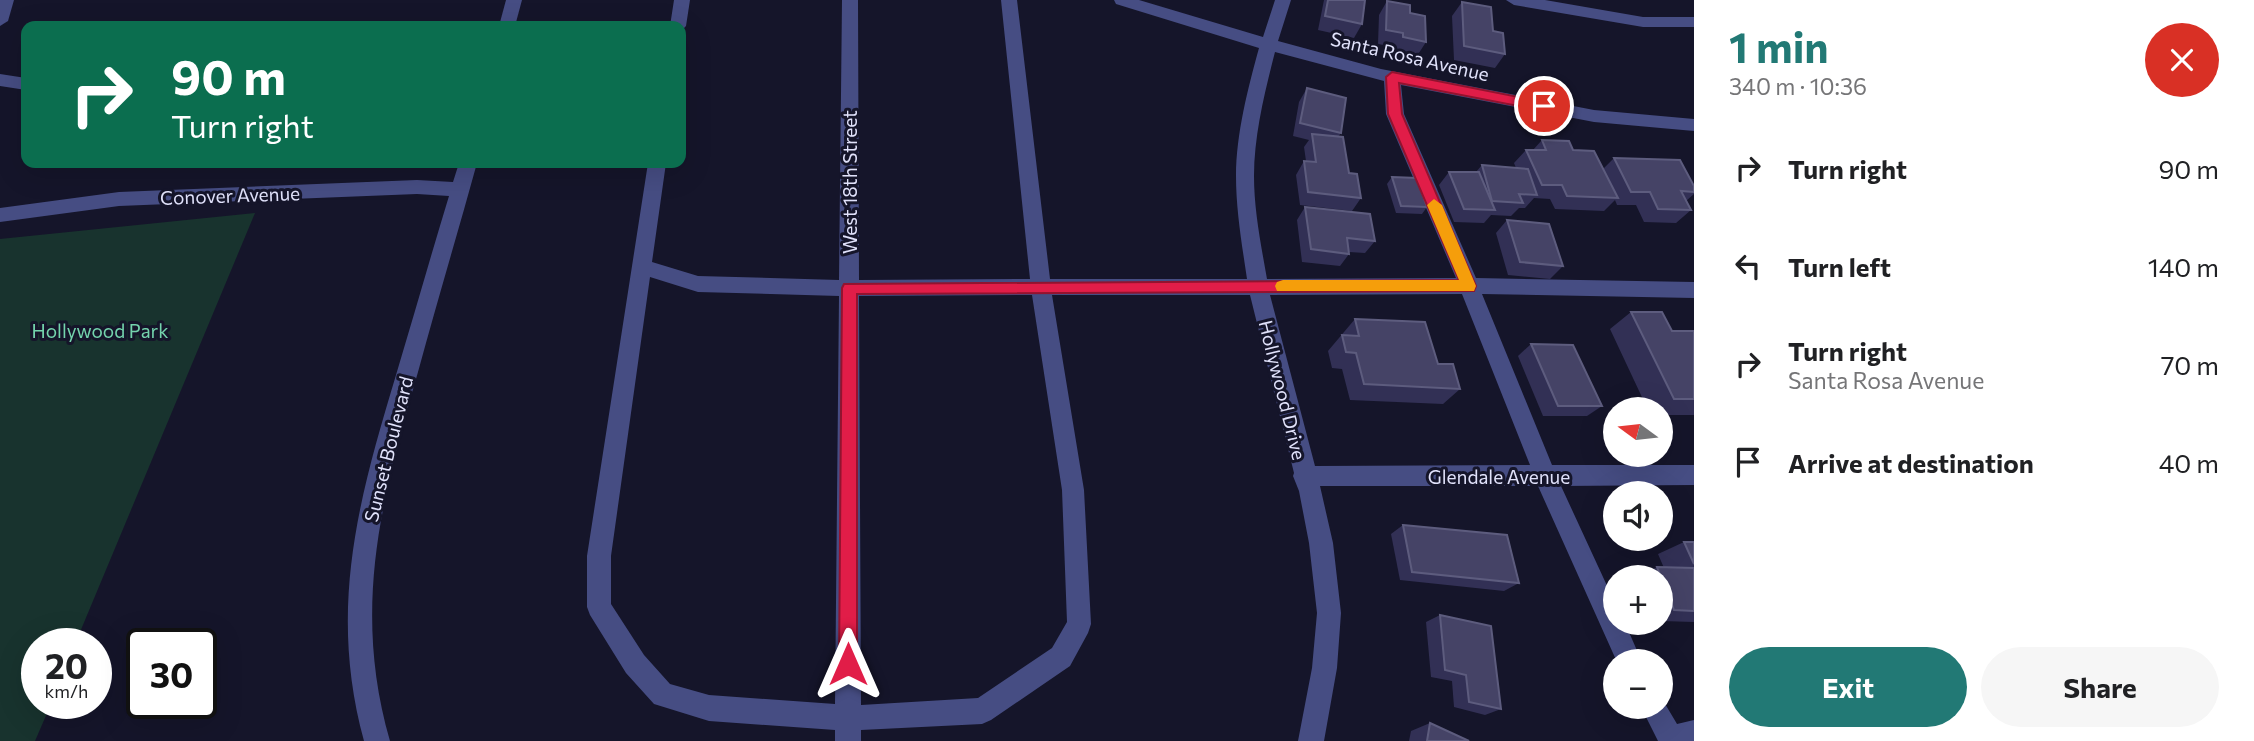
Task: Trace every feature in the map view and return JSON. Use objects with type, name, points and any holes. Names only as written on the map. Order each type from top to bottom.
[{"type":"street","points":[[0,21],[6,0]]},
{"type":"street","points":[[508,21],[514,0]]},
{"type":"street","points":[[679,21],[682,0]]},
{"type":"street","name":"West 18th Street","points":[[848,729],[850,0]]},
{"type":"street","points":[[656,168],[599,556],[599,607],[635,664],[663,695],[709,708],[848,729],[982,711],[1061,657],[1079,624],[1073,490],[1041,287],[1009,0]]},
{"type":"street","name":"Santa Rosa Avenue","points":[[1122,0],[1215,30],[1392,77],[1594,116],[1694,125]]},
{"type":"street","name":"Hollywood Drive","points":[[1283,0],[1254,94],[1244,179],[1258,286],[1317,526],[1328,596],[1326,669],[1311,741]]},
{"type":"street","points":[[1514,0],[1643,22],[1694,22]]},
{"type":"street","points":[[1392,77],[1395,114],[1469,286],[1545,476],[1624,649]]},
{"type":"street","points":[[0,80],[21,83]]},
{"type":"street","name":"Sunset Boulevard","points":[[377,741],[364,698],[359,646],[360,589],[368,523],[391,425],[467,168]]},
{"type":"street","name":"Conover Avenue","points":[[0,215],[119,199],[417,187],[461,189]]},
{"type":"street","points":[[642,267],[698,284],[849,288],[1469,286],[1694,290]]},
{"type":"street","name":"Glendale Avenue","points":[[1304,476],[1694,475]]},
{"type":"street","points":[[1664,719],[1679,737]]},
{"type":"green space","name":"Hollywood Park","points":[[255,213],[82,628],[21,628],[21,719],[45,719],[35,741],[0,741],[0,239]]},
{"type":"building","points":[[1328,0],[1365,0],[1362,24],[1325,16]]},
{"type":"building","points":[[1387,1],[1410,5],[1410,13],[1425,16],[1426,42],[1386,30]]},
{"type":"building","points":[[1462,2],[1491,7],[1493,31],[1503,33],[1505,54],[1464,46]]},
{"type":"building","points":[[1307,88],[1346,98],[1341,133],[1300,123]]},
{"type":"building","points":[[1312,134],[1343,137],[1349,173],[1357,174],[1361,198],[1308,192],[1304,161],[1316,162]]},
{"type":"building","points":[[1542,140],[1569,141],[1573,150],[1594,151],[1618,198],[1567,196],[1562,185],[1542,185],[1526,150],[1546,150]]},
{"type":"building","points":[[1614,158],[1680,160],[1694,186],[1694,192],[1681,191],[1691,210],[1658,209],[1650,192],[1631,192]]},
{"type":"building","points":[[1482,165],[1528,169],[1537,195],[1519,194],[1523,203],[1492,201]]},
{"type":"building","points":[[1449,172],[1479,172],[1495,210],[1464,209]]},
{"type":"building","points":[[1392,177],[1417,178],[1427,207],[1401,206]]},
{"type":"building","points":[[1305,207],[1370,214],[1375,241],[1347,238],[1349,254],[1311,249]]},
{"type":"building","points":[[1507,220],[1549,224],[1563,266],[1520,262]]},
{"type":"building","points":[[1631,312],[1662,312],[1672,331],[1694,331],[1694,399],[1674,399]]},
{"type":"building","points":[[1355,319],[1425,322],[1438,364],[1453,364],[1460,389],[1364,384],[1356,353],[1346,352],[1342,335],[1359,336]]},
{"type":"building","points":[[1531,344],[1573,345],[1602,406],[1558,406]]},
{"type":"building","points":[[1403,525],[1507,535],[1519,583],[1412,572]]},
{"type":"building","points":[[1684,542],[1694,542],[1694,564]]},
{"type":"building","points":[[1673,567],[1694,568],[1694,611],[1674,610]]},
{"type":"building","points":[[1440,615],[1491,626],[1501,709],[1469,702],[1466,675],[1445,670]]},
{"type":"building","points":[[1430,723],[1469,741],[1427,741]]},
{"type":"slow traffic","points":[[1283,286],[1469,286],[1434,205]]},
{"type":"route","points":[[848,664],[849,288],[1469,286],[1395,114],[1392,77],[1544,106]]}]
